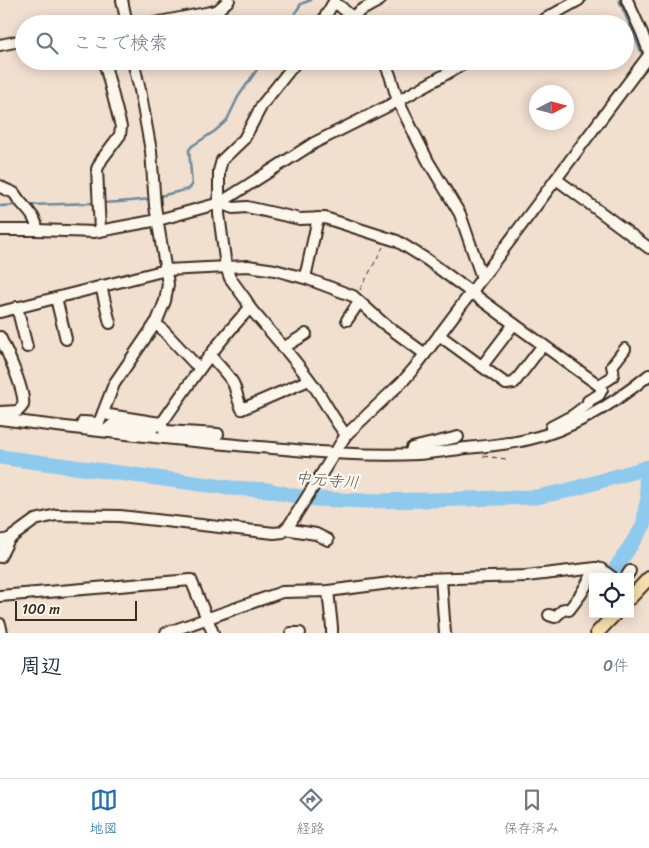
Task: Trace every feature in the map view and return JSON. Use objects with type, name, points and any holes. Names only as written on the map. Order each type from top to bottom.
[{"type":"main road","points":[[634,594],[649,580]]},
{"type":"main road","points":[[597,633],[611,618]]},
{"type":"street","points":[[122,0],[124,15]]},
{"type":"street","points":[[196,15],[218,10],[229,0]]},
{"type":"street","points":[[358,15],[360,11],[380,0]]},
{"type":"street","points":[[552,15],[579,0]]},
{"type":"street","points":[[0,557],[3,537],[35,520],[56,515],[120,516],[274,533],[282,532],[288,527],[346,435],[404,380],[425,354],[649,54],[642,32],[627,0]]},
{"type":"street","points":[[326,15],[334,1],[350,15]]},
{"type":"street","points":[[0,45],[15,42]]},
{"type":"street","points":[[100,231],[97,169],[120,135],[121,127],[106,70]]},
{"type":"street","points":[[41,424],[47,419],[99,423],[114,384],[155,324],[165,301],[168,284],[156,206],[151,151],[135,70]]},
{"type":"street","points":[[290,70],[262,105],[244,139],[222,160],[219,171],[219,214],[226,267],[230,278],[250,308],[309,380],[346,435]]},
{"type":"street","points":[[388,70],[398,101],[428,161],[460,214],[482,278]]},
{"type":"street","points":[[0,230],[94,232],[158,220],[220,203],[314,143],[398,101],[453,70]]},
{"type":"street","points":[[556,179],[649,248]]},
{"type":"street","points":[[0,186],[14,194],[28,209],[37,224],[37,230]]},
{"type":"street","points":[[220,203],[233,208],[247,207],[300,219],[325,218],[397,240],[426,259],[470,293],[600,386],[602,389],[599,395],[588,401],[588,404]]},
{"type":"street","points":[[305,278],[318,218]]},
{"type":"street","points":[[0,312],[166,270],[248,266],[275,270],[305,278],[337,290],[357,300],[383,323],[425,354]]},
{"type":"street","points":[[101,286],[110,323]]},
{"type":"street","points":[[56,298],[66,338]]},
{"type":"street","points":[[347,320],[357,300]]},
{"type":"street","points":[[17,308],[27,348]]},
{"type":"street","points":[[105,431],[112,425],[153,428],[164,420],[200,368],[238,320],[250,308]]},
{"type":"street","points":[[155,324],[200,368]]},
{"type":"street","points":[[482,366],[514,324]]},
{"type":"street","points":[[284,348],[306,334]]},
{"type":"street","points":[[439,335],[506,384],[514,383],[543,345]]},
{"type":"street","points":[[0,337],[12,362],[23,405],[18,412],[0,412]]},
{"type":"street","points":[[600,386],[603,382],[612,378],[612,366],[625,349]]},
{"type":"street","points":[[210,355],[232,382],[236,390],[237,400],[242,409],[309,380]]},
{"type":"street","points":[[0,419],[161,438],[334,455],[410,454],[499,445],[544,435],[567,427],[606,406],[649,375]]},
{"type":"street","points":[[544,435],[548,429],[572,416],[588,404],[616,394],[619,397]]},
{"type":"street","points":[[103,413],[160,423],[165,431],[218,434]]},
{"type":"street","points":[[410,454],[412,448],[458,437]]},
{"type":"street","points":[[288,527],[316,534],[328,540]]},
{"type":"street","points":[[166,633],[282,592],[328,591],[421,579],[526,576],[596,568],[602,569],[607,573]]},
{"type":"street","points":[[549,615],[555,617],[564,609],[569,610],[582,594],[596,568]]},
{"type":"street","points":[[442,578],[445,633]]},
{"type":"street","points":[[0,596],[191,580],[213,633]]},
{"type":"street","points":[[328,591],[332,633]]},
{"type":"street","points":[[0,624],[2,633]]},
{"type":"street","points":[[291,633],[300,633]]},
{"type":"path","points":[[357,300],[388,238]]},
{"type":"waterway","points":[[294,15],[301,4],[311,0]]},
{"type":"waterway","points":[[619,0],[625,15]]},
{"type":"waterway","points":[[634,35],[643,56]]},
{"type":"waterway","points":[[646,63],[649,71]]},
{"type":"waterway","points":[[156,197],[189,189],[192,185],[189,150],[227,120],[238,97],[257,70]]},
{"type":"waterway","points":[[101,203],[151,199]]},
{"type":"waterway","points":[[29,205],[96,203]]},
{"type":"waterway","points":[[0,206],[18,205]]},
{"type":"waterway","name":"中元寺川","points":[[0,457],[231,488],[268,490],[299,497],[365,501],[536,497],[566,491],[649,467]]},
{"type":"waterway","points":[[613,573],[644,525],[648,498],[645,468]]}]
